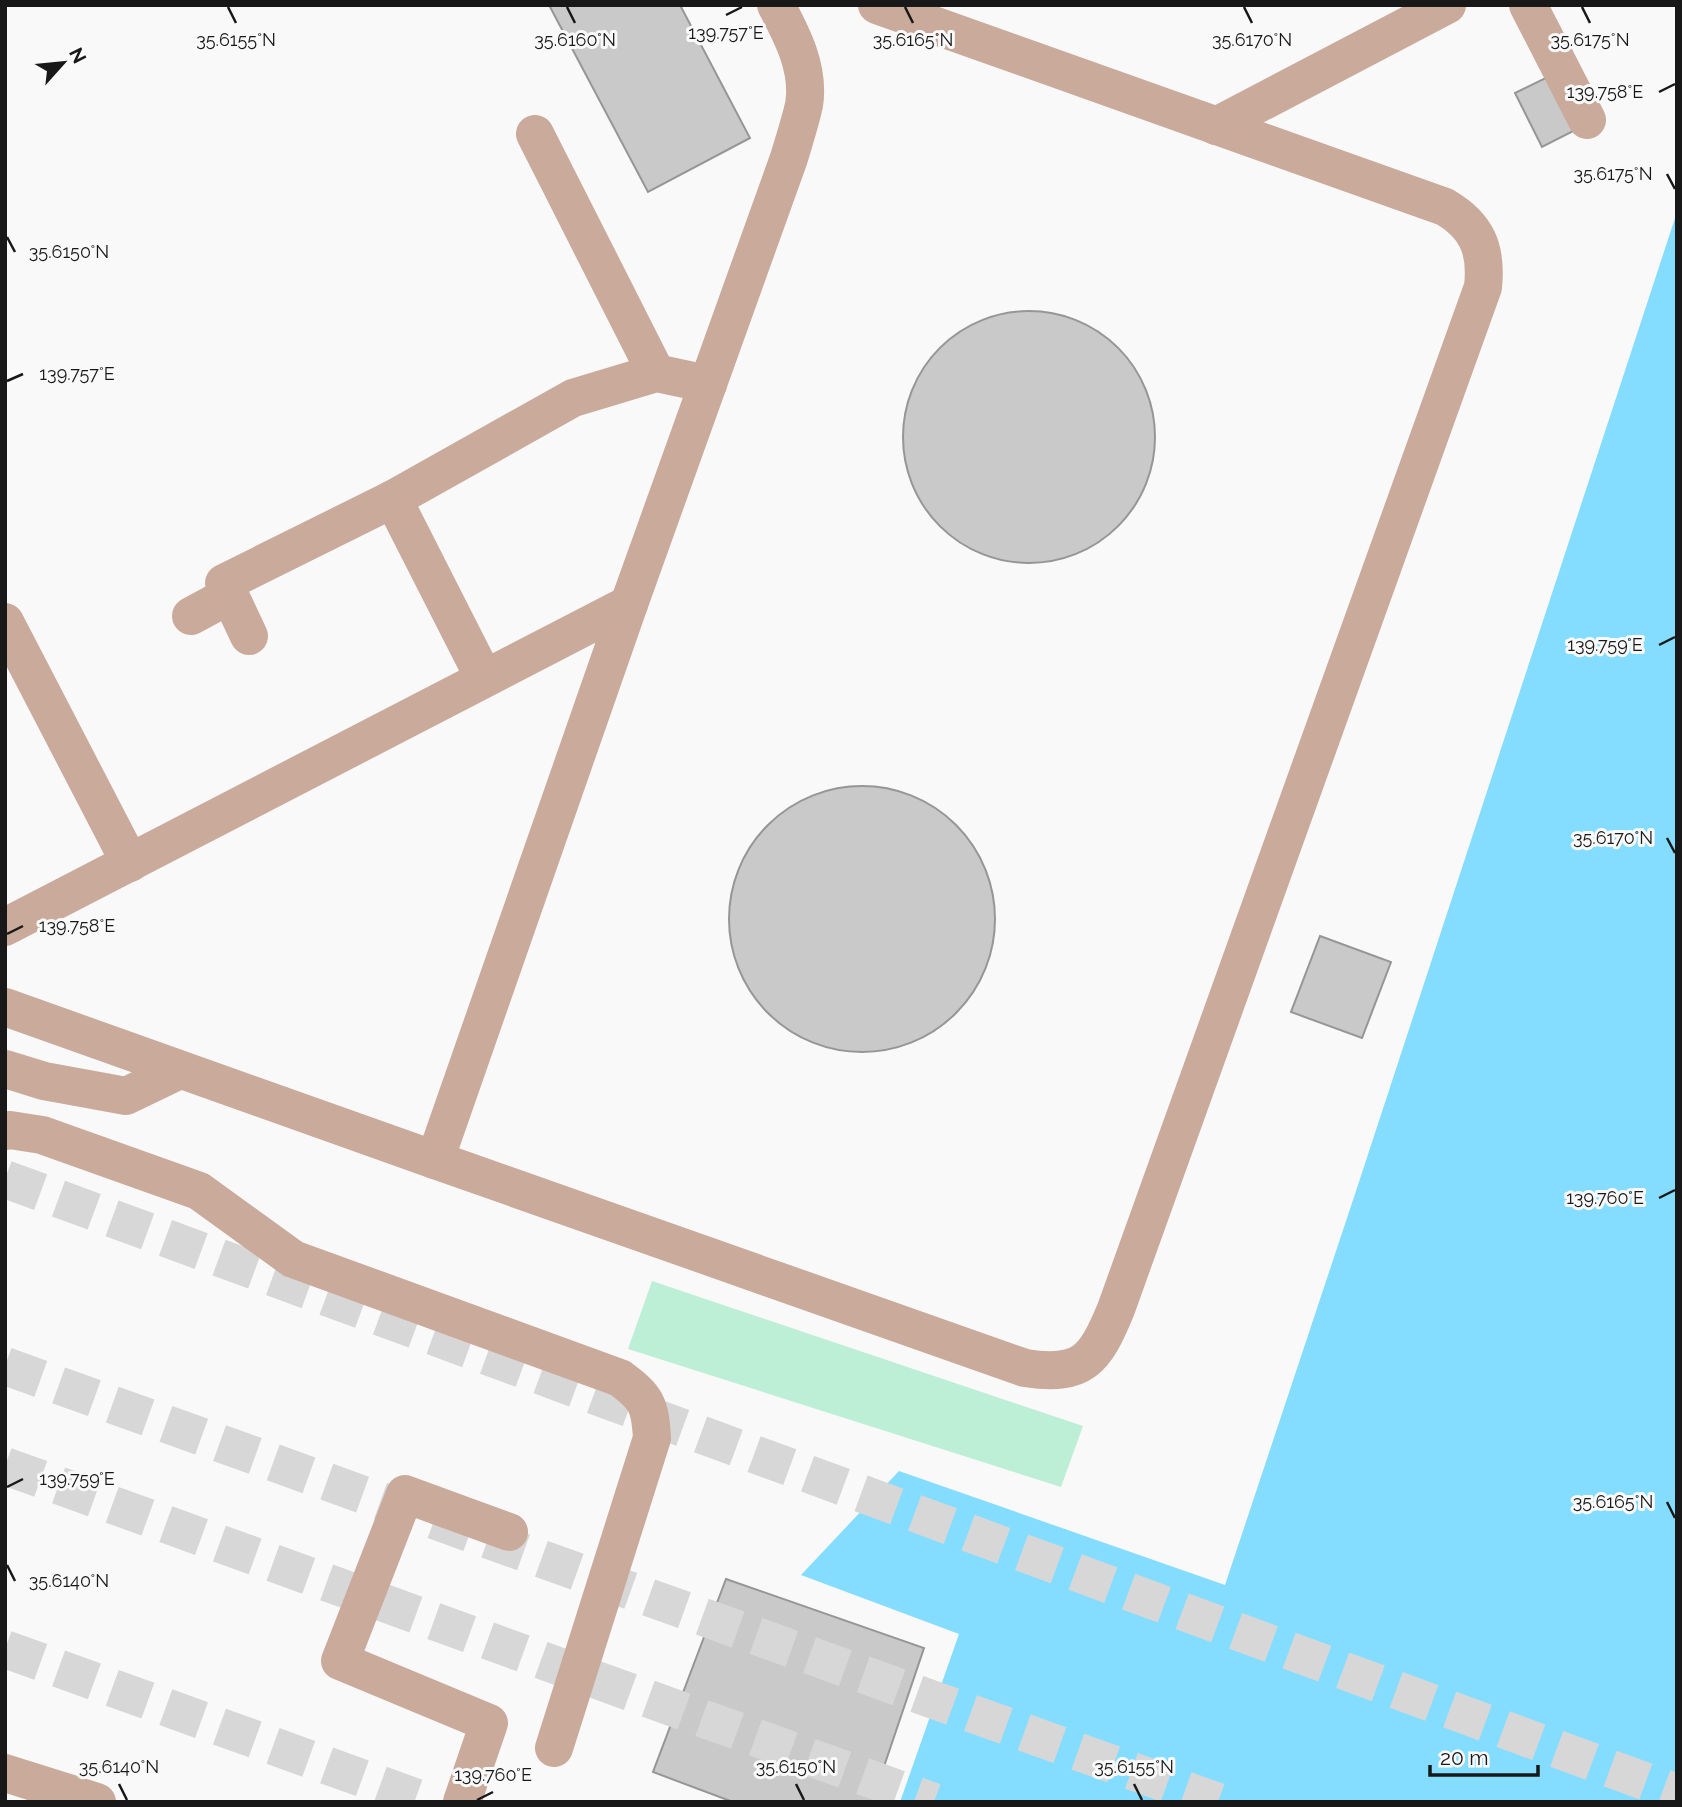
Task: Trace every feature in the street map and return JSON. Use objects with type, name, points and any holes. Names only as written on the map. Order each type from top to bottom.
[{"type":"lane","points":[[435,1160],[629,604],[789,158],[804,103],[805,78],[792,36],[776,5]]},
{"type":"lane","points":[[5,1007],[1025,1368],[1050,1372],[1066,1371],[1087,1360],[1103,1341],[1483,287],[1483,253],[1467,223],[1445,206],[877,5]]},
{"type":"lane","points":[[1216,127],[1447,5]]},
{"type":"lane","points":[[1528,5],[1587,120]]},
{"type":"lane","points":[[535,134],[656,373]]},
{"type":"lane","points":[[249,636],[224,583],[393,499],[573,398],[656,373],[708,384]]},
{"type":"lane","points":[[393,499],[484,678]]},
{"type":"lane","points":[[191,616],[230,595]]},
{"type":"lane","points":[[5,927],[629,604]]},
{"type":"lane","points":[[5,622],[130,863]]},
{"type":"lane","points":[[5,1069],[44,1081],[126,1096],[180,1070]]},
{"type":"lane","points":[[5,1131],[42,1135],[200,1191],[293,1259],[620,1378],[639,1392],[651,1412],[652,1438],[554,1748]]},
{"type":"lane","points":[[462,1802],[489,1723],[340,1661],[405,1494],[509,1532]]},
{"type":"lane","points":[[5,1773],[97,1802]]},
{"type":"green space","points":[[652,1281],[1083,1426],[1061,1487],[628,1349]]},
{"type":"water","points":[[1677,212],[1677,1802],[900,1802],[959,1634],[801,1575],[899,1471],[1225,1585]]},
{"type":"building","points":[[549,5],[680,5],[750,138],[648,192]]},
{"type":"building","points":[[1556,73],[1583,126],[1542,147],[1515,93]]},
{"type":"building","points":[[1017,311],[1041,311],[1066,316],[1089,326],[1109,339],[1127,357],[1150,400],[1155,437],[1153,462],[1146,485],[1127,517],[1109,535],[1066,558],[1041,563],[1017,563],[992,558],[969,548],[949,535],[931,517],[908,474],[903,449],[903,425],[908,400],[918,377],[931,357],[949,339],[992,316]]},
{"type":"building","points":[[862,786],[888,788],[913,796],[936,808],[956,825],[973,845],[985,868],[993,893],[993,945],[985,970],[973,993],[956,1013],[936,1030],[913,1042],[888,1050],[862,1052],[836,1050],[811,1042],[788,1030],[768,1013],[751,993],[739,970],[731,945],[729,919],[731,893],[739,868],[751,845],[768,825],[788,808],[811,796],[836,788]]},
{"type":"building","points":[[1320,936],[1391,962],[1362,1038],[1291,1012]]},
{"type":"building","points":[[726,1579],[924,1648],[872,1802],[733,1802],[653,1772]]},
{"type":"tunnel","points":[[5,1179],[1677,1793]]},
{"type":"tunnel","points":[[5,1366],[1218,1802]]},
{"type":"tunnel","points":[[5,1466],[934,1802]]},
{"type":"tunnel","points":[[5,1649],[428,1802]]}]
